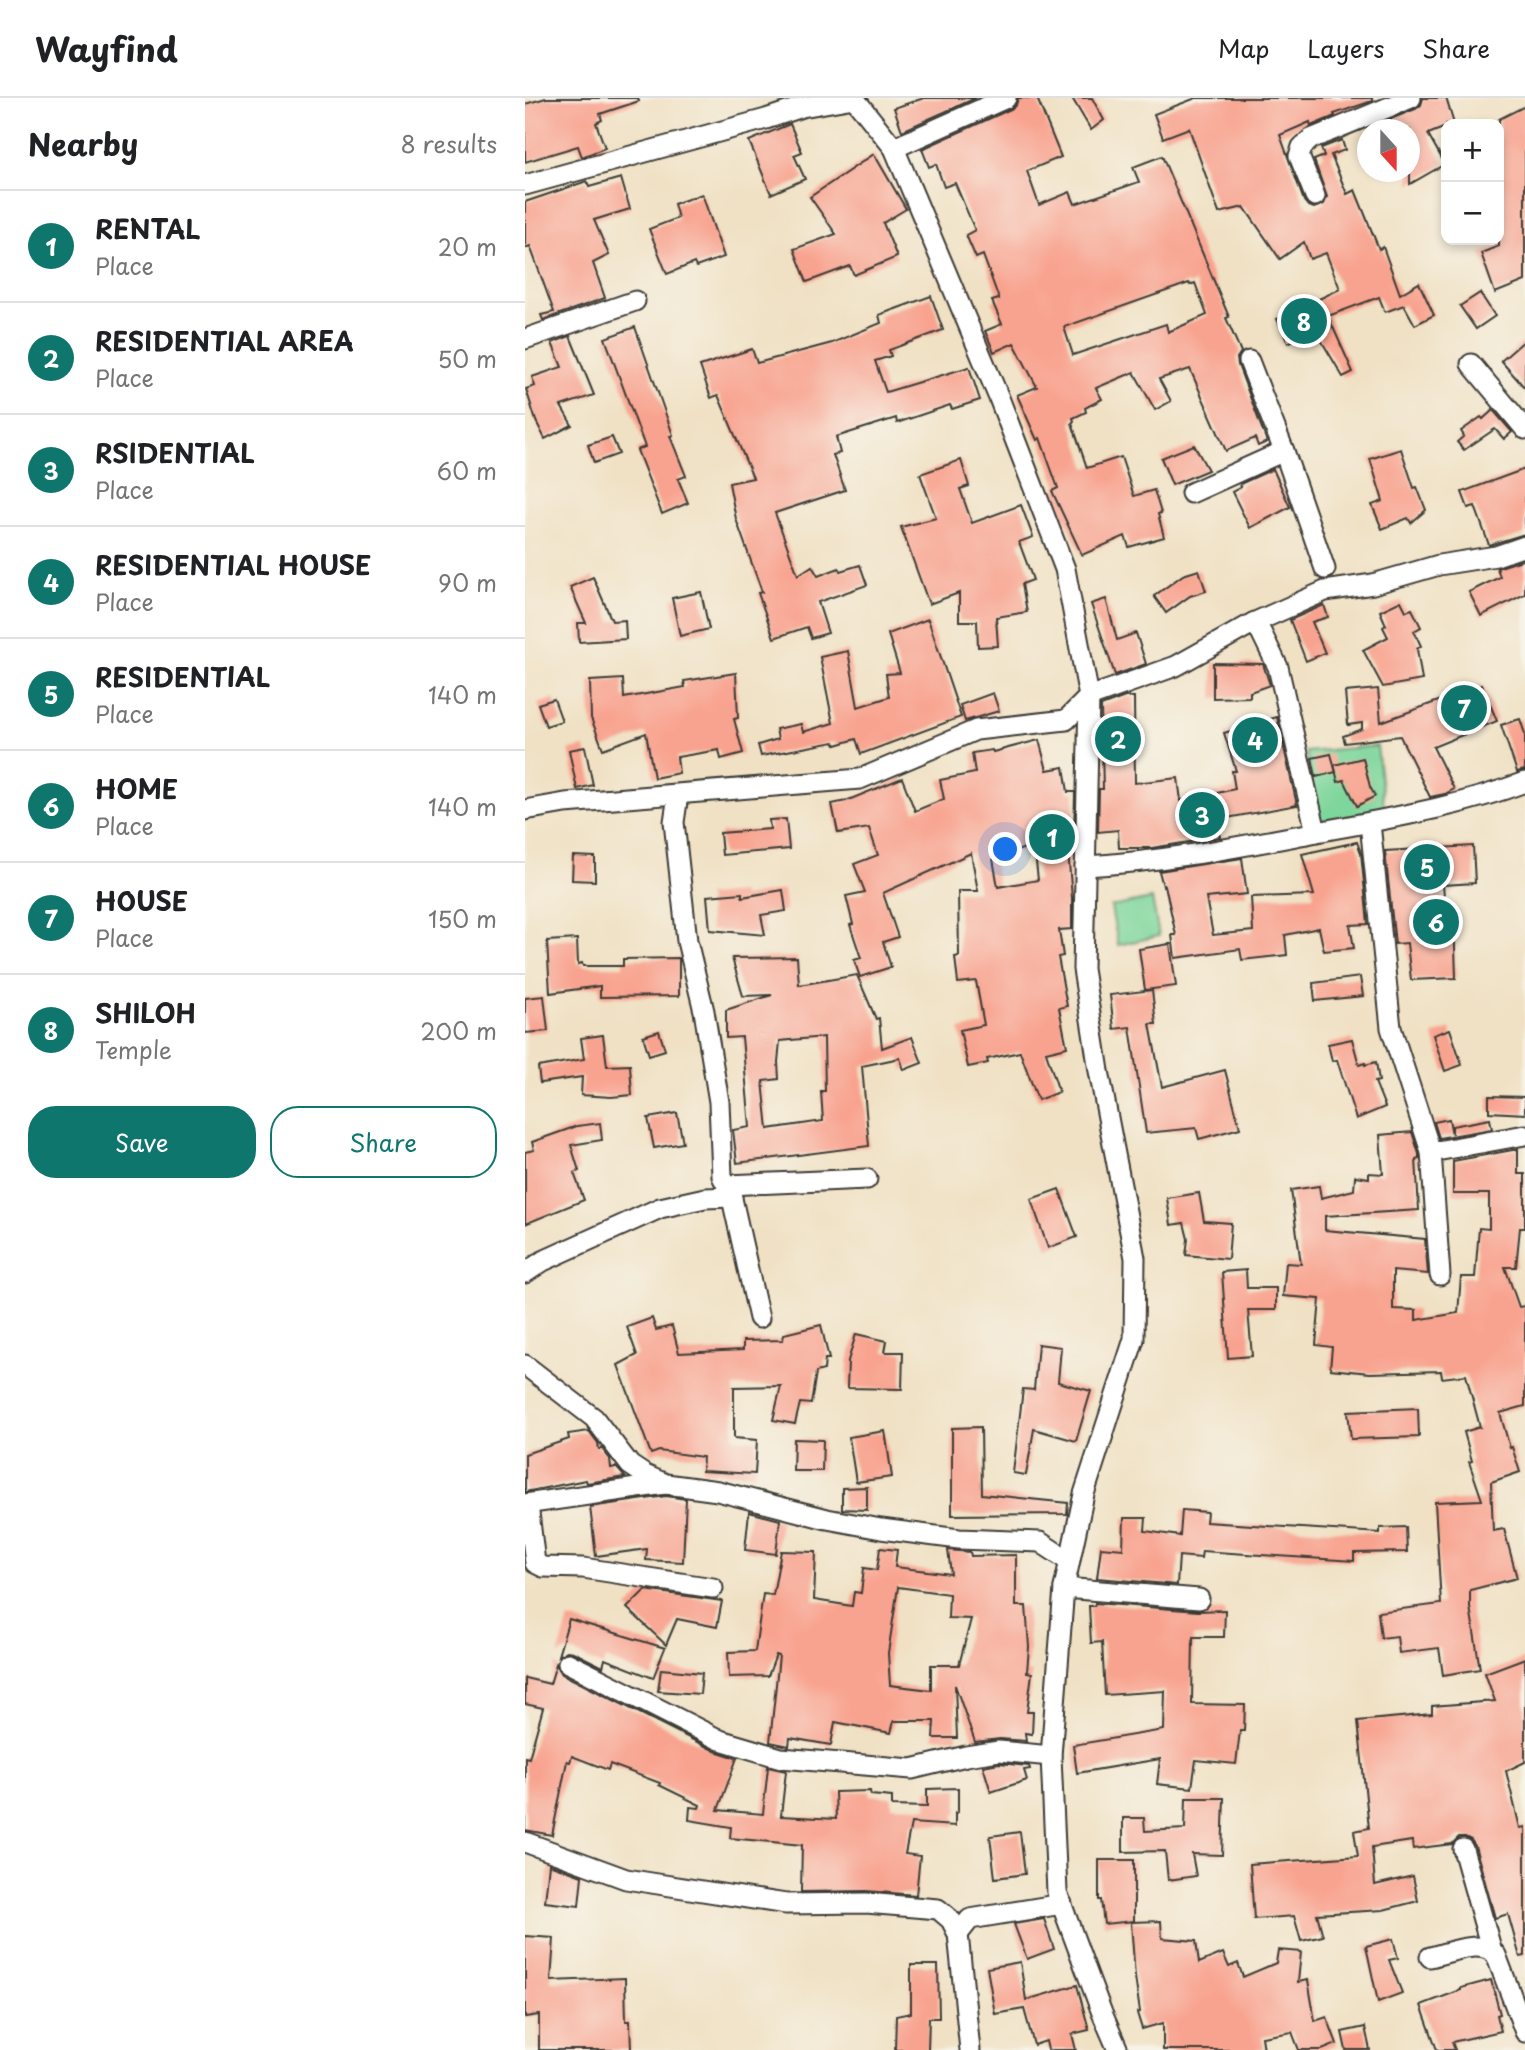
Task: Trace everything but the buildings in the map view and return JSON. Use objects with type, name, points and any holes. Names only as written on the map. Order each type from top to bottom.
[{"type":"street","points":[[525,185],[802,107],[854,98],[894,148],[999,398],[1065,569],[1089,697],[1083,969],[1099,1071],[1135,1258],[1134,1339],[1084,1494],[1064,1588],[1051,1756],[1057,1892],[1118,2050]]},
{"type":"street","points":[[894,148],[1006,98]]},
{"type":"street","points":[[1315,196],[1299,156],[1302,147],[1311,139],[1411,98]]},
{"type":"street","points":[[525,339],[635,301]]},
{"type":"street","points":[[1249,361],[1325,569]]},
{"type":"street","points":[[1471,364],[1525,429]]},
{"type":"street","points":[[1191,493],[1284,451]]},
{"type":"street","points":[[525,810],[565,803],[860,779],[976,730],[1066,720],[1089,697],[1176,666],[1253,623],[1325,591],[1373,584],[1439,565],[1496,556],[1525,546]]},
{"type":"street","points":[[1253,623],[1261,632],[1278,667],[1316,832]]},
{"type":"street","points":[[1085,866],[1135,863],[1404,817],[1489,796],[1525,782]]},
{"type":"street","points":[[678,795],[674,822],[687,941],[704,1011],[719,1102],[722,1175],[730,1191],[759,1318]]},
{"type":"street","points":[[1370,823],[1391,1028],[1431,1152],[1440,1275]]},
{"type":"street","points":[[1431,1152],[1525,1136]]},
{"type":"street","points":[[525,1273],[543,1261],[660,1208],[730,1191],[867,1179]]},
{"type":"street","points":[[525,1365],[594,1418],[629,1465],[666,1484],[718,1491],[827,1519],[881,1529],[958,1539],[1040,1542],[1069,1561]]},
{"type":"street","points":[[666,1484],[527,1504],[535,1563],[543,1567],[583,1568],[713,1588]]},
{"type":"street","points":[[1064,1588],[1199,1599]]},
{"type":"street","points":[[568,1663],[720,1740],[781,1758],[912,1769],[999,1751],[1051,1756]]},
{"type":"street","points":[[525,1842],[626,1879],[786,1904],[866,1903],[938,1909],[951,1920],[958,1934],[970,2050]]},
{"type":"street","points":[[1463,1849],[1491,1948],[1525,2032]]},
{"type":"street","points":[[958,1934],[970,1919],[1062,1904]]},
{"type":"street","points":[[1430,1957],[1477,1946],[1491,1948]]},
{"type":"green space","points":[[1377,746],[1385,814],[1319,822],[1306,752]]},
{"type":"green space","points":[[1152,899],[1159,936],[1118,945],[1111,907]]},
{"type":"place","name":"SHILOH","points":[[1304,321]]},
{"type":"place","name":"HOUSE","points":[[1464,708]]},
{"type":"place","name":"RESIDENTIAL AREA","points":[[1118,739]]},
{"type":"place","name":"RESIDENTIAL HOUSE","points":[[1255,740]]},
{"type":"place","name":"RSIDENTIAL","points":[[1202,815]]},
{"type":"place","name":"RENTAL","points":[[1052,837]]},
{"type":"place","name":"RESIDENTIAL","points":[[1427,867]]},
{"type":"place","name":"HOME","points":[[1436,922]]}]
